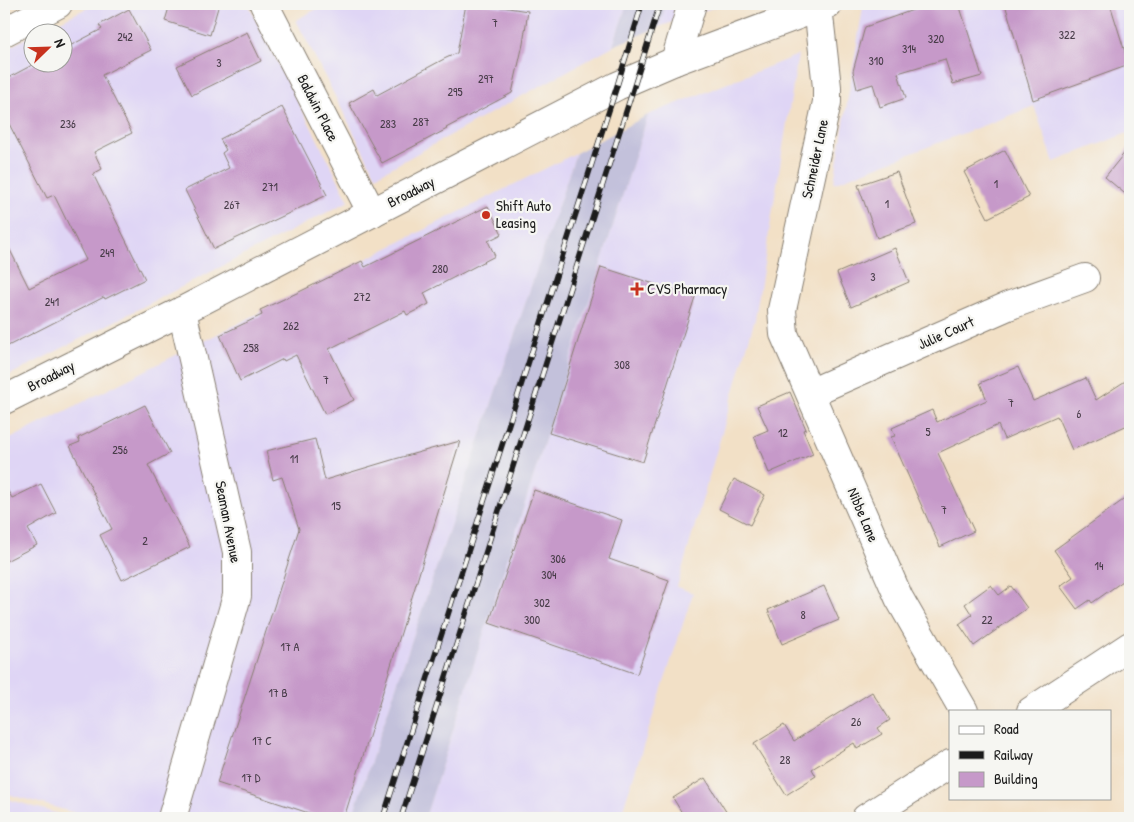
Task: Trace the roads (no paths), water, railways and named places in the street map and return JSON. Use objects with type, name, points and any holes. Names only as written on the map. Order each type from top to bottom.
[{"type":"street","points":[[4,32],[58,4]]},
{"type":"street","name":"Baldwin Place","points":[[264,4],[372,213]]},
{"type":"street","points":[[675,61],[692,4]]},
{"type":"street","name":"Broadway","points":[[4,400],[182,311],[618,86],[675,61],[823,6]]},
{"type":"street","name":"Schneider Lane","points":[[782,310],[827,102],[823,6]]},
{"type":"street","name":"Julie Court","points":[[810,393],[1008,306],[1085,278]]},
{"type":"street","name":"Nibbe Lane","points":[[782,310],[784,334],[899,598],[963,710]]},
{"type":"street","name":"Seaman Avenue","points":[[172,818],[237,596],[237,552],[182,311]]},
{"type":"street","points":[[1033,710],[1130,646]]},
{"type":"street","points":[[866,818],[949,765]]},
{"type":"railway","points":[[383,818],[642,4]]},
{"type":"railway","points":[[401,818],[660,4]]},
{"type":"place","name":"Shift Auto Leasing","points":[[486,215]]},
{"type":"place","name":"CVS Pharmacy","points":[[637,289]]}]
